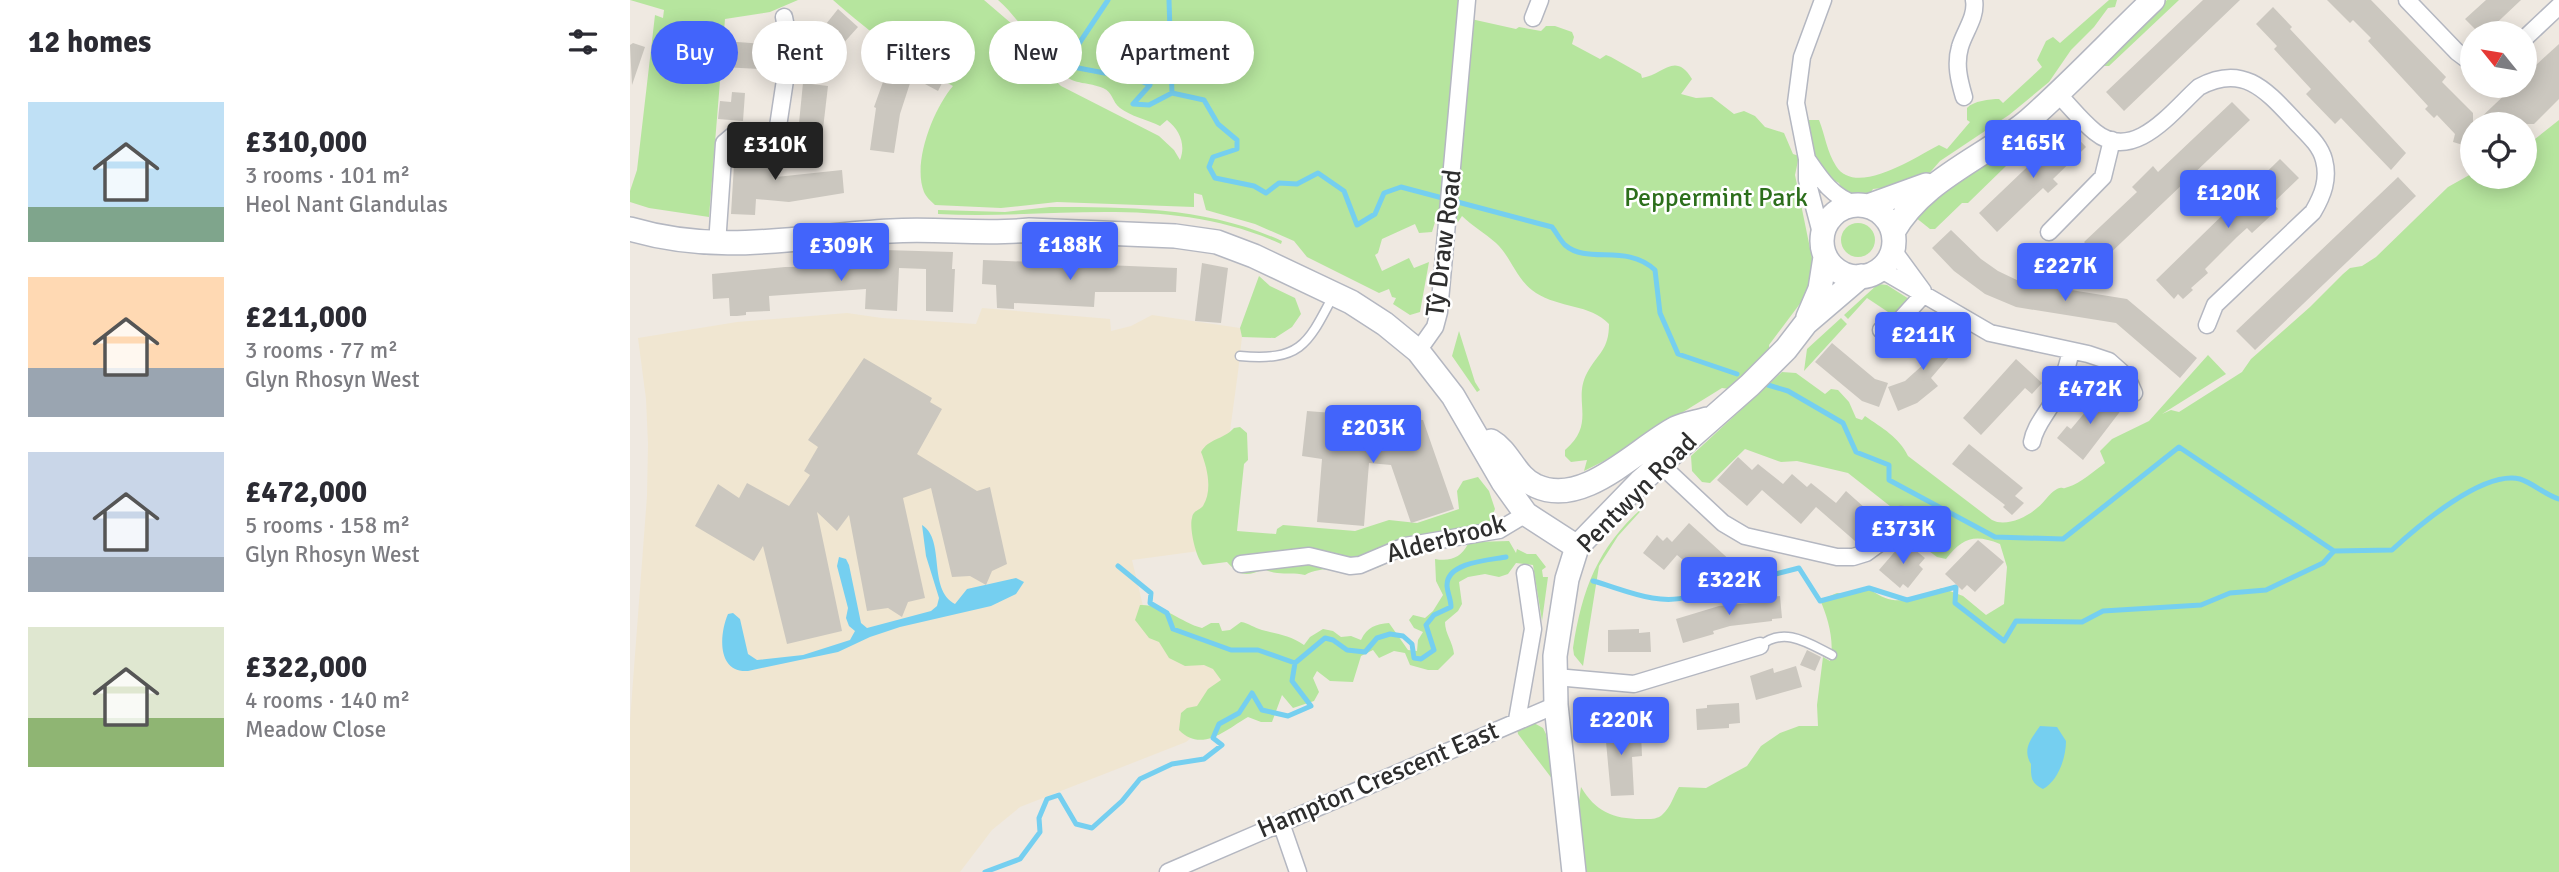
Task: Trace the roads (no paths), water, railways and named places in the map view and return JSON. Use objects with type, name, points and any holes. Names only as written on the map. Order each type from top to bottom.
[{"type":"street","name":"Tŷ Draw Road","points":[[1467,0],[1439,312],[1435,327],[1418,351],[1453,396],[1503,482],[1526,514],[1577,547]]},
{"type":"street","points":[[1533,18],[1540,0]]},
{"type":"street","points":[[1823,0],[1802,58],[1797,88],[1798,119],[1807,159],[1807,180],[1824,247],[1840,272],[1870,273],[1924,293],[1962,319],[1990,333],[2109,361],[2127,377],[2134,393]]},
{"type":"street","points":[[1964,97],[1957,65],[1959,50],[1972,19],[1974,0]]},
{"type":"street","points":[[1870,273],[1893,241],[1908,208],[1936,181],[2000,142],[2057,93],[2153,0]]},
{"type":"street","points":[[2407,0],[2460,54]]},
{"type":"street","points":[[2538,26],[2559,6]]},
{"type":"street","points":[[717,244],[724,143],[737,132],[777,133],[790,47],[785,18]]},
{"type":"street","points":[[2057,93],[2094,132],[2112,140],[2131,140],[2150,133],[2199,87],[2232,77],[2254,83],[2266,91],[2321,152],[2326,174],[2325,185],[2313,212],[2215,305],[2207,325]]},
{"type":"street","points":[[2049,232],[2103,177],[2112,140]]},
{"type":"street","points":[[1807,159],[1825,184],[1844,201],[1879,211],[1888,220],[1893,241],[1924,293]]},
{"type":"street","points":[[1824,247],[1825,225],[1833,214],[1843,207],[1862,205],[1936,181]]},
{"type":"street","points":[[630,229],[667,238],[717,244],[754,244],[916,230],[1006,233],[1030,230],[1195,238],[1237,248],[1334,293],[1375,317],[1418,351]]},
{"type":"street","name":"Pentwyn Road","points":[[1806,323],[1820,289],[1824,247]]},
{"type":"street","name":"Pentwyn Road","points":[[1574,872],[1556,705],[1556,677],[1559,623],[1567,579],[1577,547],[1660,464],[1786,349],[1806,323],[1870,273]]},
{"type":"street","points":[[1881,330],[1891,330],[1924,293]]},
{"type":"street","points":[[2032,442],[2034,429],[2046,413],[2064,378],[2071,351]]},
{"type":"street","points":[[1473,430],[1498,445],[1525,481],[1540,488],[1559,491],[1584,487],[1677,428],[1714,417]]},
{"type":"street","points":[[1660,464],[1723,523],[1745,536],[1837,557],[1853,557],[1866,553],[1877,545],[1901,515]]},
{"type":"street","name":"Alderbrook","points":[[1241,564],[1309,556],[1350,566],[1360,565],[1405,546],[1499,530],[1526,514]]},
{"type":"street","points":[[1517,720],[1533,629],[1525,573]]},
{"type":"street","points":[[1556,677],[1634,684],[1760,646]]},
{"type":"street","name":"Hampton Crescent East","points":[[1168,872],[1556,705]]},
{"type":"street","points":[[1281,823],[1298,872]]},
{"type":"lane","points":[[1240,356],[1274,358],[1294,351],[1312,334],[1334,293]]},
{"type":"lane","points":[[1760,646],[1777,638],[1794,636],[1832,655]]},
{"type":"water","points":[[922,525],[933,542],[941,587],[955,604],[967,589],[1016,578],[1024,582],[1016,594],[991,606],[900,627],[838,652],[748,671],[738,670],[726,659],[723,632],[728,614],[733,613],[740,619],[748,654],[757,660],[803,655],[850,640],[855,631],[846,618],[848,608],[837,566],[839,557],[846,559],[849,565],[861,623],[867,628],[931,611],[937,606],[939,598],[926,556]]},
{"type":"water","points":[[2040,726],[2057,727],[2066,741],[2060,768],[2053,781],[2043,789],[2032,779],[2027,754],[2029,744]]},
{"type":"waterway","points":[[1108,0],[1072,54],[1073,67],[1136,79],[1150,85],[1133,104],[1149,105],[1172,93],[1204,100],[1218,124],[1237,140],[1237,149],[1213,157],[1209,167],[1215,178],[1254,186],[1266,193],[1279,183],[1297,184],[1318,173],[1344,191],[1357,225],[1375,214],[1384,193],[1401,187],[1552,227],[1565,245],[1574,251],[1620,255],[1644,262],[1655,270],[1660,313],[1678,354],[1737,374]]},
{"type":"waterway","points":[[1169,0],[1172,93]]},
{"type":"waterway","points":[[1768,385],[1788,391],[1843,423],[1856,452],[1889,465],[1889,480],[1995,537],[2063,539],[2179,447],[2334,551],[2392,550],[2452,502],[2470,491],[2505,478],[2520,479],[2559,499]]},
{"type":"waterway","points":[[1593,581],[1641,596],[1666,599],[1690,596],[1742,571],[1768,576],[1799,568],[1820,601],[1869,588],[1907,600],[1956,587],[1955,603],[2004,641],[2016,621],[2082,622],[2103,611],[2201,605],[2230,593],[2266,590],[2323,563],[2334,551]]},
{"type":"waterway","points":[[985,872],[1020,859],[1040,832],[1039,818],[1047,799],[1059,795],[1076,824],[1092,828],[1122,801],[1140,779],[1172,764],[1204,759],[1222,745],[1213,738],[1219,724],[1239,713],[1252,693],[1262,710],[1288,716],[1311,706],[1292,681],[1295,663],[1325,638],[1347,650],[1365,652],[1377,638],[1390,634],[1403,636],[1412,644],[1414,658],[1421,659],[1434,650],[1426,625],[1434,615],[1451,607],[1447,588],[1449,577],[1461,567],[1506,557]]},
{"type":"waterway","points":[[1118,566],[1151,593],[1150,603],[1167,613],[1173,629],[1231,650],[1258,650],[1295,663]]},
{"type":"park label","name":"Peppermint Park","points":[[1716,198]]}]
